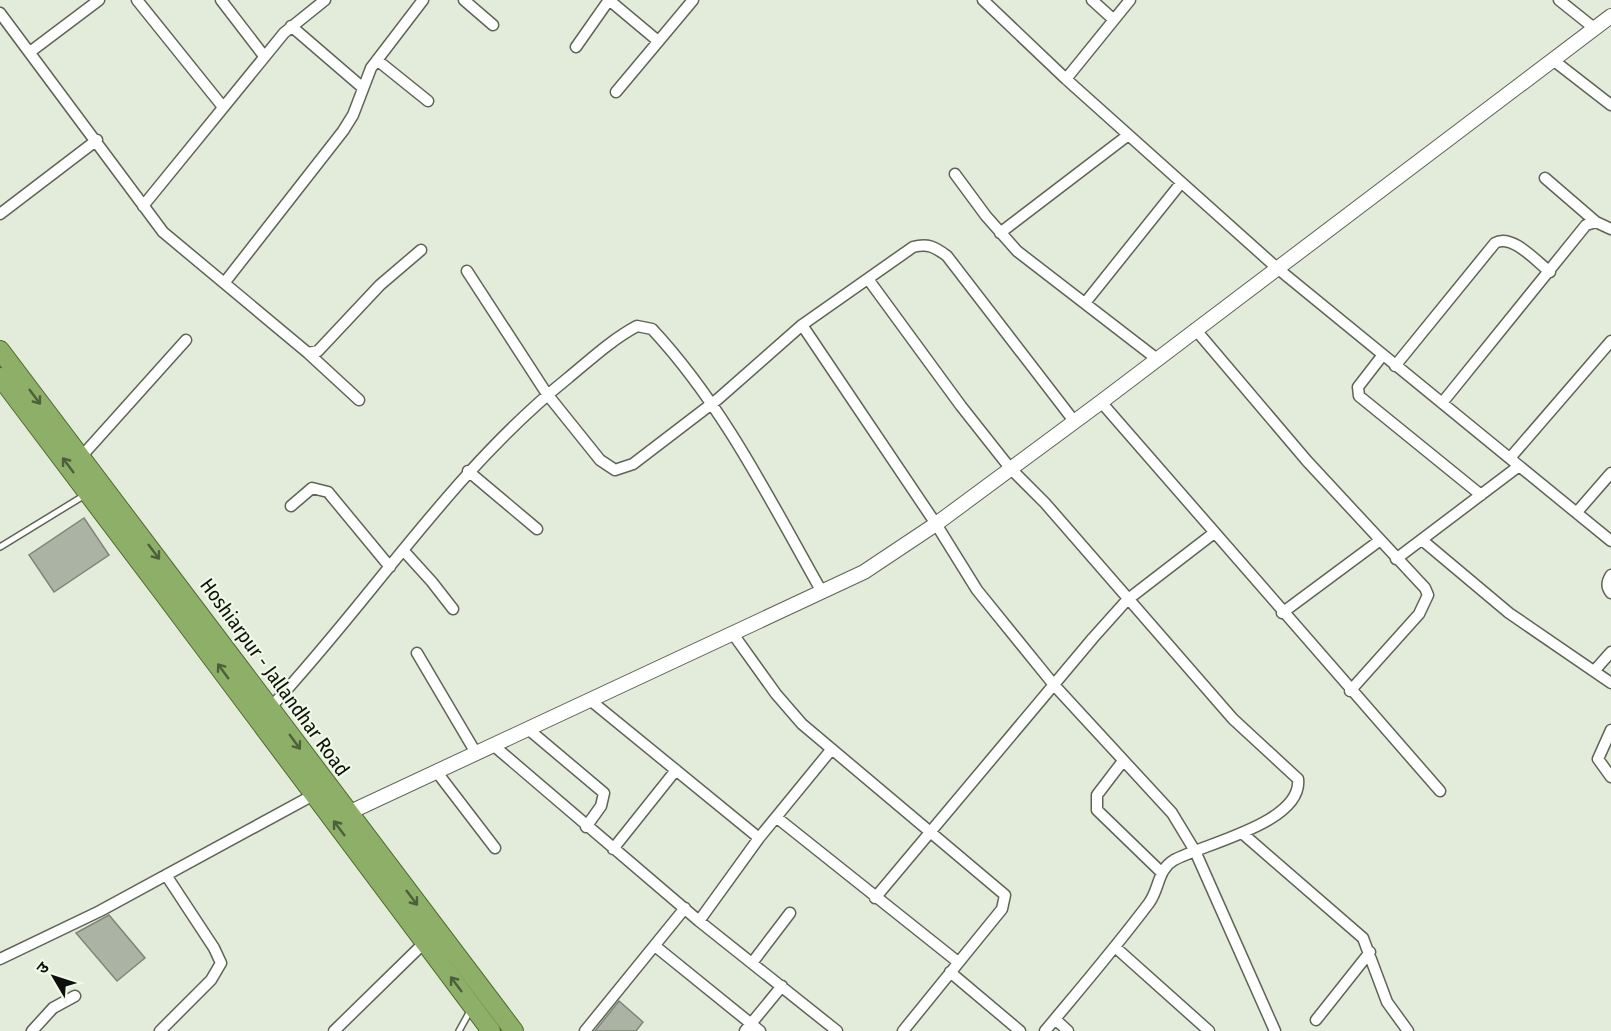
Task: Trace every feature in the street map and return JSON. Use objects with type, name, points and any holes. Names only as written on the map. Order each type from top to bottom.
[{"type":"highway","name":"Hoshiarpur - Jallandhar Road","points":[[0,350],[270,708],[320,791],[348,813],[361,844],[424,943],[491,1031]]},
{"type":"highway","name":"Hoshiarpur - Jallandhar Road","points":[[0,377],[197,635],[361,844],[514,1031]]},
{"type":"street","points":[[30,52],[99,0]]},
{"type":"street","points":[[137,0],[223,107]]},
{"type":"street","points":[[221,0],[264,56]]},
{"type":"street","points":[[143,206],[264,56],[291,26],[325,0]]},
{"type":"street","points":[[225,282],[343,131],[353,115],[377,60],[423,0]]},
{"type":"street","points":[[464,0],[493,25]]},
{"type":"street","points":[[576,47],[609,0],[658,41]]},
{"type":"street","points":[[616,92],[693,0]]},
{"type":"street","points":[[983,0],[1127,136],[1277,268],[1611,541]]},
{"type":"street","points":[[1092,0],[1114,20]]},
{"type":"street","points":[[1066,79],[1130,0]]},
{"type":"street","points":[[1559,0],[1594,28]]},
{"type":"street","points":[[0,13],[97,140],[143,206],[172,241],[225,282],[359,400]]},
{"type":"street","points":[[348,813],[864,572],[936,524],[1101,402],[1611,16]]},
{"type":"street","points":[[291,26],[363,88]]},
{"type":"street","points":[[377,60],[428,101]]},
{"type":"street","points":[[1553,60],[1611,105]]},
{"type":"street","points":[[1000,232],[1127,136]]},
{"type":"street","points":[[0,214],[97,140]]},
{"type":"street","points":[[955,174],[1017,251],[1157,359]]},
{"type":"street","points":[[1545,178],[1596,222],[1611,229]]},
{"type":"street","points":[[1085,303],[1181,183]]},
{"type":"street","points":[[1442,403],[1550,272],[1578,233],[1586,225],[1596,222]]},
{"type":"street","points":[[1395,366],[1495,243],[1500,240],[1510,242],[1550,272]]},
{"type":"street","points":[[467,271],[547,394],[600,460],[615,470],[633,464],[711,404],[802,325],[914,246],[924,244],[934,246],[954,264],[1074,421]]},
{"type":"street","points":[[308,353],[318,351],[380,285],[421,250]]},
{"type":"street","points":[[868,279],[961,406],[1010,468],[1046,503],[1127,600],[1233,719],[1298,779],[1298,786],[1292,800],[1275,814],[1242,833],[1175,860],[1161,872],[1151,900],[1045,1031]]},
{"type":"street","points":[[802,325],[936,524],[976,590],[1054,686],[1172,813],[1194,851],[1275,1031]]},
{"type":"street","points":[[270,708],[307,668],[468,471],[547,394],[637,326],[645,326],[660,338],[711,404],[753,471],[822,592]]},
{"type":"street","points":[[1195,329],[1307,461],[1425,588],[1427,602],[1419,614],[1350,691]]},
{"type":"street","points":[[81,457],[186,340]]},
{"type":"street","points":[[1396,559],[1481,495],[1514,462],[1611,341]]},
{"type":"street","points":[[1382,356],[1358,387],[1359,396],[1481,495]]},
{"type":"street","points":[[1101,402],[1282,613],[1440,792]]},
{"type":"street","points":[[468,471],[537,529]]},
{"type":"street","points":[[1577,512],[1611,473]]},
{"type":"street","points":[[291,506],[312,488],[328,492],[390,567]]},
{"type":"street","points":[[875,898],[1127,600],[1214,533]]},
{"type":"street","points":[[1422,540],[1509,613],[1611,683]]},
{"type":"street","points":[[1282,613],[1379,541]]},
{"type":"street","points":[[403,550],[453,609]]},
{"type":"street","points":[[1611,575],[1608,590],[1611,593]]},
{"type":"street","points":[[733,634],[791,713],[831,750],[1005,895],[1002,909],[903,1031]]},
{"type":"street","points":[[417,652],[476,753]]},
{"type":"street","points":[[1595,670],[1611,652]]},
{"type":"street","points":[[590,700],[759,838]]},
{"type":"street","points":[[528,729],[604,793],[601,806],[586,827]]},
{"type":"street","points":[[1611,730],[1599,759],[1611,777]]},
{"type":"street","points":[[493,745],[586,827],[699,921],[837,1031]]},
{"type":"street","points":[[699,921],[759,838],[831,750]]},
{"type":"street","points":[[1123,761],[1097,795],[1096,810],[1161,872]]},
{"type":"street","points":[[614,849],[676,770]]},
{"type":"street","points":[[436,771],[495,848]]},
{"type":"street","points":[[0,959],[100,911],[320,791]]},
{"type":"street","points":[[776,817],[958,962]]},
{"type":"street","points":[[1242,833],[1363,938],[1370,952],[1373,970],[1387,1002],[1408,1031]]},
{"type":"street","points":[[160,1031],[211,980],[220,963],[214,948],[165,875]]},
{"type":"street","points":[[585,1031],[685,908]]},
{"type":"street","points":[[752,963],[790,913]]},
{"type":"street","points":[[334,1031],[424,943]]},
{"type":"street","points":[[655,946],[752,1028],[782,987]]},
{"type":"street","points":[[1115,947],[1209,1031]]},
{"type":"street","points":[[1316,1020],[1370,952]]},
{"type":"street","points":[[950,972],[1020,1031]]},
{"type":"street","points":[[32,1031],[53,1008],[75,996]]},
{"type":"street","points":[[1055,1019],[1068,1031]]},
{"type":"lane","points":[[0,547],[88,493]]},
{"type":"lane","points":[[459,1031],[472,1006]]},
{"type":"building","points":[[84,518],[109,555],[54,592],[29,555]]},
{"type":"building","points":[[109,915],[145,958],[117,981],[76,933]]},
{"type":"building","points":[[619,1001],[643,1022],[636,1031],[595,1031]]}]
